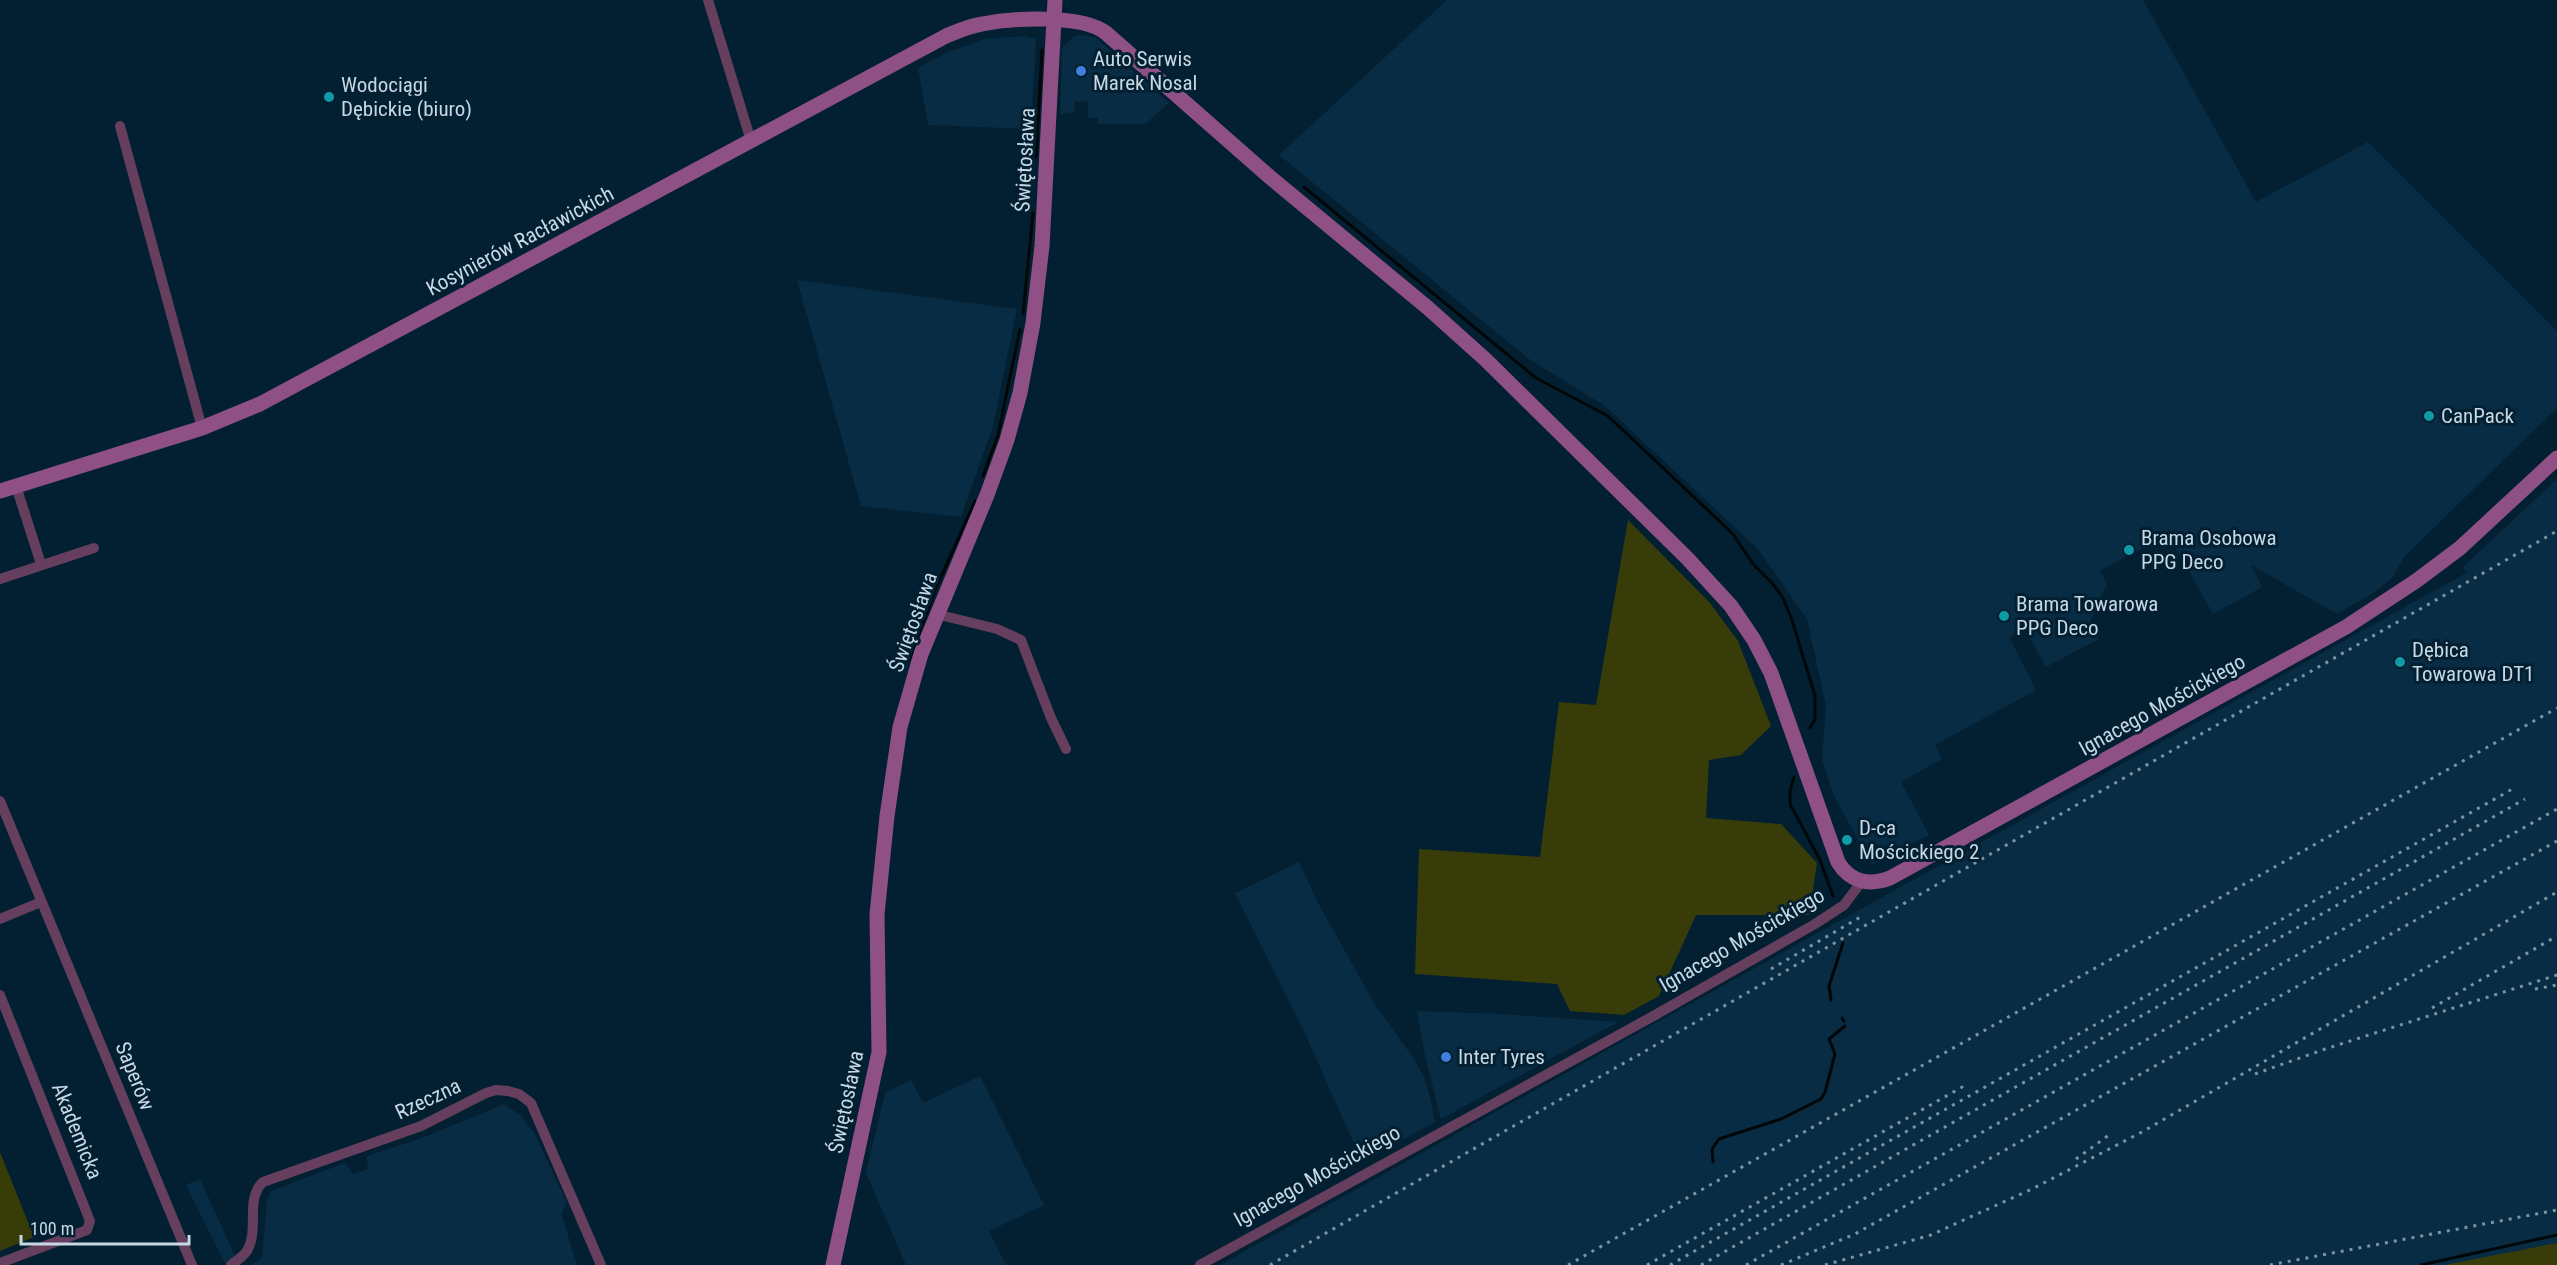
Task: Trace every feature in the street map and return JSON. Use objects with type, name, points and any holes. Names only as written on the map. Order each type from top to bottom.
[{"type":"street","points":[[708,0],[750,141]]},
{"type":"street","name":"Świętosława","points":[[833,1265],[879,1052],[877,914],[892,772],[900,728],[936,614],[999,464],[1013,421],[1026,362],[1037,297],[1042,246],[1055,0]]},
{"type":"street","name":"Kosynierów Racławickich","points":[[0,491],[201,428],[260,404],[963,29],[999,21],[1091,24],[1106,33],[1271,178],[1428,308],[1486,360],[1687,558],[1731,606],[1754,640],[1771,673],[1838,862],[1848,875],[1862,881]]},
{"type":"street","points":[[120,126],[201,428]]},
{"type":"street","name":"Ignacego Mościckiego","points":[[1200,1265],[1657,1014],[1815,924],[1844,905],[1862,881],[1873,883],[1890,878],[2346,627],[2416,581],[2460,548],[2557,458]]},
{"type":"street","points":[[16,486],[41,564]]},
{"type":"street","points":[[0,579],[94,548]]},
{"type":"street","points":[[936,614],[997,629],[1020,640],[1066,750]]},
{"type":"street","name":"Saperów","points":[[0,801],[192,1265]]},
{"type":"street","points":[[0,919],[41,902]]},
{"type":"street","name":"Akademicka","points":[[0,995],[90,1221],[87,1230],[0,1263]]},
{"type":"street","name":"Rzeczna","points":[[231,1265],[244,1256],[249,1249],[252,1238],[254,1197],[256,1190],[263,1182],[421,1126],[496,1090],[519,1094],[531,1103],[601,1265]]},
{"type":"shaded area","points":[[1447,0],[2143,0],[2256,202],[2368,142],[2557,331],[2557,408],[2405,556],[2392,578],[2373,593],[2337,614],[2251,565],[2262,587],[2213,614],[2168,534],[2100,571],[2107,584],[2090,622],[2099,639],[2046,667],[2025,629],[2009,637],[2036,690],[1935,745],[1942,759],[1901,782],[1929,835],[1872,865],[1834,796],[1822,759],[1826,706],[1807,619],[1758,549],[1605,406],[1529,359],[1279,155]]},
{"type":"shaded area","points":[[1025,36],[1036,39],[1031,129],[928,125],[918,68],[946,53],[984,39]]},
{"type":"shaded area","points":[[1075,36],[1096,38],[1169,103],[1145,124],[1098,124],[1098,118],[1088,118],[1088,102],[1075,101],[1074,112],[1060,114],[1062,47]]},
{"type":"shaded area","points":[[797,280],[1017,309],[993,426],[961,517],[861,506]]},
{"type":"shaded area","points":[[2557,479],[2557,1258],[2526,1265],[1220,1265],[2466,573],[2463,567]]},
{"type":"shaded area","points":[[1299,862],[1318,903],[1374,1003],[1412,1056],[1424,1077],[1430,1097],[1435,1122],[1370,1158],[1359,1155],[1306,1036],[1235,893]]},
{"type":"shaded area","points":[[1417,1011],[1500,1014],[1618,1022],[1441,1119]]},
{"type":"shaded area","points":[[980,1076],[1044,1205],[989,1231],[1006,1265],[906,1265],[866,1173],[885,1093],[911,1080],[923,1103]]},
{"type":"shaded area","points":[[504,1104],[521,1116],[535,1134],[567,1203],[561,1213],[577,1265],[252,1265],[262,1258],[267,1200],[271,1191],[345,1163],[353,1174],[368,1169],[367,1156],[422,1138]]},
{"type":"shaded area","points":[[200,1179],[239,1265],[226,1265],[186,1185]]},
{"type":"green space","points":[[1628,520],[1710,603],[1738,641],[1771,726],[1741,755],[1709,760],[1706,818],[1781,824],[1817,863],[1809,915],[1696,915],[1659,996],[1624,1015],[1570,1011],[1557,984],[1415,974],[1419,849],[1540,857],[1559,702],[1596,705]]},
{"type":"green space","points":[[0,1152],[34,1237],[0,1251]]},
{"type":"green space","points":[[2557,1243],[2557,1265],[2444,1265]]},
{"type":"waterway","points":[[1036,157],[1042,50]]},
{"type":"waterway","points":[[1304,187],[1536,378],[1608,416],[1733,534],[1753,564],[1783,598],[1792,620],[1815,696],[1815,719],[1810,728]]},
{"type":"waterway","points":[[1023,314],[1033,213]]},
{"type":"waterway","points":[[983,476],[998,435],[1020,329]]},
{"type":"waterway","points":[[909,660],[936,588],[975,501]]},
{"type":"waterway","points":[[1794,777],[1790,791],[1790,804],[1820,860],[1833,896]]},
{"type":"waterway","points":[[1831,1000],[1829,986],[1843,943]]},
{"type":"waterway","points":[[1713,1162],[1712,1149],[1719,1139],[1781,1119],[1821,1099],[1835,1054],[1829,1039],[1845,1026]]},
{"type":"waterway","points":[[2421,1265],[2557,1235]]},
{"type":"railway","points":[[1270,1265],[2557,531]]},
{"type":"railway","points":[[1568,1265],[2557,708]]},
{"type":"railway","points":[[1670,1265],[2516,787]]},
{"type":"railway","points":[[1701,1265],[2525,799]]},
{"type":"railway","points":[[1746,1265],[2557,809]]},
{"type":"railway","points":[[1781,1265],[1855,1234],[2557,841]]},
{"type":"railway","points":[[1825,1265],[1931,1235],[2034,1188],[2142,1132],[2557,892]]},
{"type":"railway","points":[[1771,969],[1864,915]]},
{"type":"railway","points":[[2432,1008],[2557,936]]},
{"type":"railway","points":[[2255,1074],[2325,1049],[2557,975]]},
{"type":"railway","points":[[2535,989],[2557,985]]},
{"type":"railway","points":[[1647,1265],[1964,1086]]},
{"type":"railway","points":[[2076,1159],[2109,1135]]},
{"type":"railway","points":[[2270,1265],[2557,1210]]},
{"type":"place","name":"Auto Serwis Marek Nosal","points":[[1081,71]]},
{"type":"place","name":"Wodociągi Dębickie (biuro)","points":[[329,97]]},
{"type":"place","name":"CanPack","points":[[2429,416]]},
{"type":"place","name":"Brama Osobowa PPG Deco","points":[[2129,550]]},
{"type":"place","name":"Brama Towarowa PPG Deco","points":[[2004,616]]},
{"type":"place","name":"Dębica Towarowa DT1","points":[[2400,662]]},
{"type":"place","name":"D-ca Mościckiego 2","points":[[1847,840]]},
{"type":"place","name":"Inter Tyres","points":[[1446,1057]]}]
